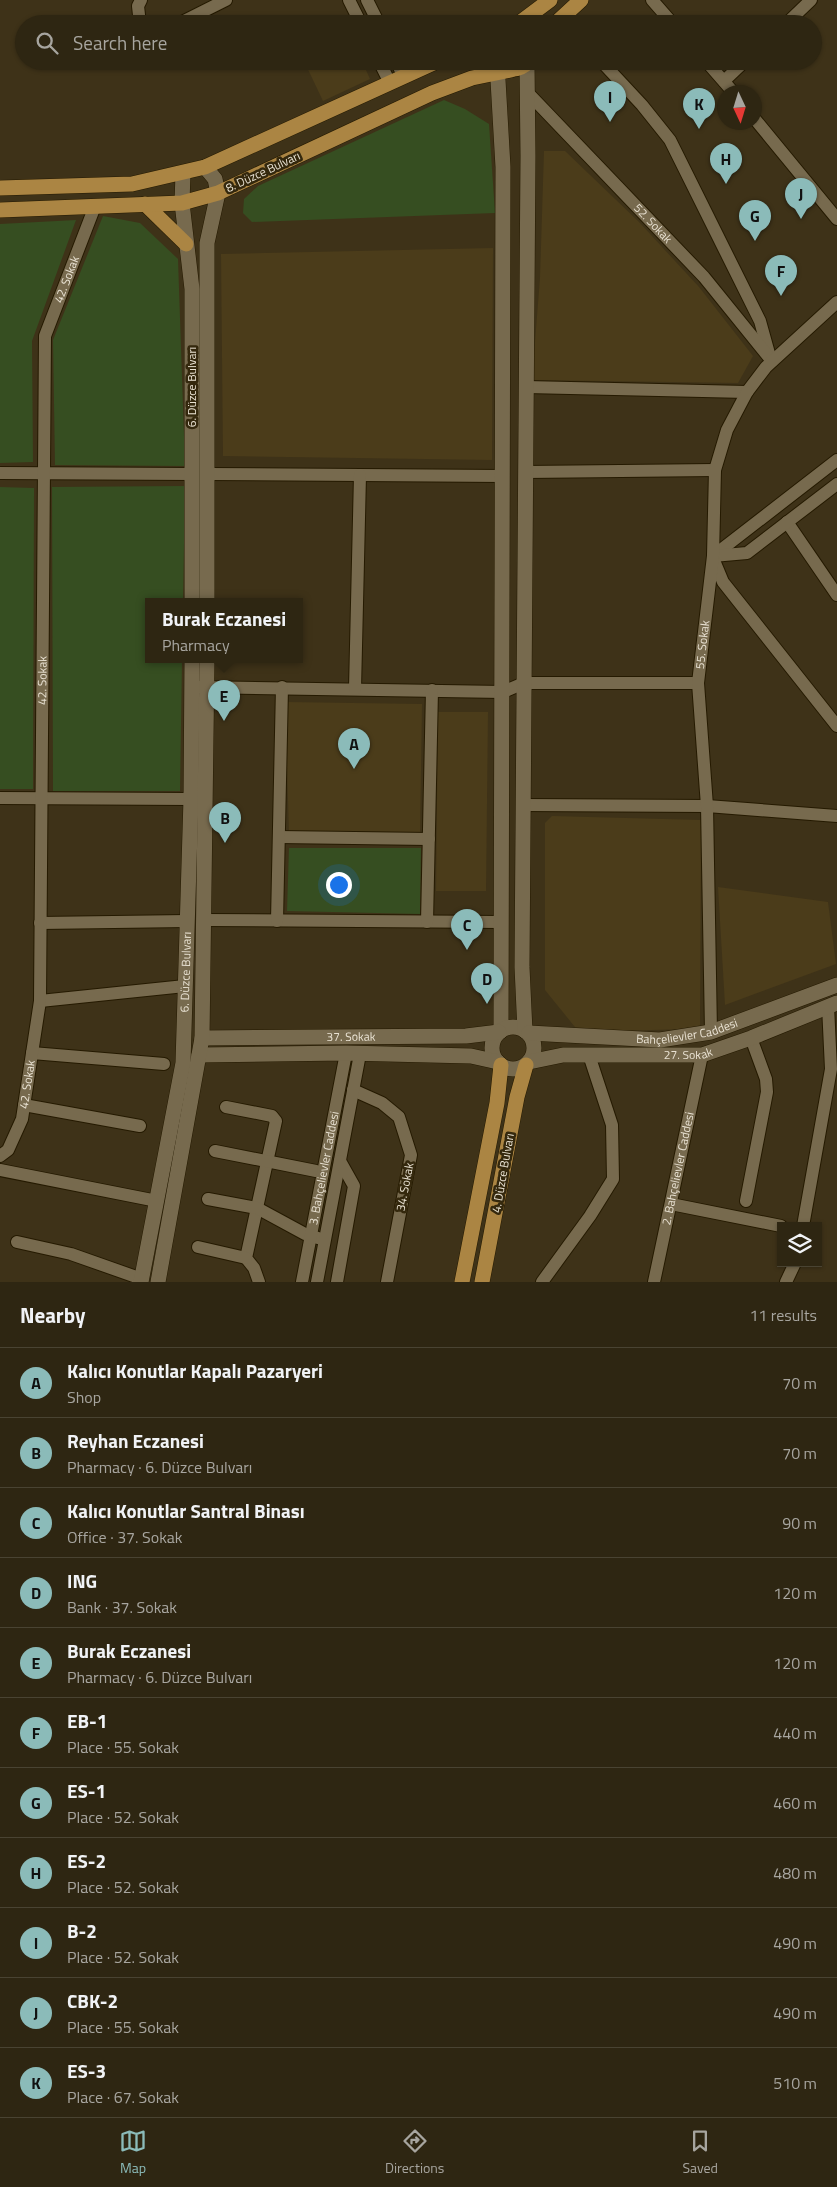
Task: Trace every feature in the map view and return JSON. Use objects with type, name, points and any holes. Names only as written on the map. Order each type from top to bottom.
[{"type":"main road","points":[[530,15],[550,0]]},
{"type":"main road","points":[[565,15],[581,0]]},
{"type":"main road","points":[[0,188],[132,184],[205,167],[419,70]]},
{"type":"main road","name":"8. Düzce Bulvarı","points":[[0,210],[182,203],[218,193],[488,70]]},
{"type":"main road","points":[[496,70],[503,167],[503,692],[500,1032]]},
{"type":"main road","points":[[199,1055],[353,1053],[471,1056],[513,1069],[528,1064],[534,1051],[534,1044],[527,1032],[522,968],[528,70]]},
{"type":"main road","points":[[205,167],[215,178],[218,193],[207,243],[209,474],[207,598]]},
{"type":"main road","name":"6. Düzce Bulvarı","points":[[183,173],[182,203],[192,289],[192,598]]},
{"type":"main road","points":[[145,204],[186,244]]},
{"type":"main road","name":"6. Düzce Bulvarı","points":[[158,1282],[202,1038],[204,920],[199,687],[193,663]]},
{"type":"main road","name":"6. Düzce Bulvarı","points":[[141,1281],[183,1064],[191,799],[199,687],[206,663]]},
{"type":"main road","name":"Bahçelievler Caddesi","points":[[527,1032],[660,1040],[710,1032],[837,985]]},
{"type":"main road","name":"27. Sokak","points":[[528,1064],[563,1055],[702,1055],[751,1038],[832,1004]]},
{"type":"main road","points":[[499,1064],[492,1050],[494,1038],[500,1032],[510,1027],[527,1032]]},
{"type":"main road","name":"37. Sokak","points":[[202,1038],[425,1037],[466,1036],[500,1032]]},
{"type":"main road","points":[[295,1037],[295,1054]]},
{"type":"main road","points":[[425,1037],[425,1055]]},
{"type":"main road","name":"4. Düzce Bulvarı","points":[[462,1282],[497,1103],[499,1064]]},
{"type":"main road","name":"4. Düzce Bulvarı","points":[[482,1282],[517,1097],[528,1064]]},
{"type":"street","points":[[139,15],[138,6],[141,0]]},
{"type":"street","points":[[196,15],[226,0]]},
{"type":"street","points":[[349,0],[356,15]]},
{"type":"street","points":[[367,0],[374,15]]},
{"type":"street","points":[[652,0],[665,15]]},
{"type":"street","points":[[795,15],[811,0]]},
{"type":"street","points":[[388,70],[397,80]]},
{"type":"street","points":[[396,70],[397,80]]},
{"type":"street","points":[[609,70],[642,105],[670,140],[760,321],[772,361]]},
{"type":"street","points":[[714,70],[727,85]]},
{"type":"street","points":[[724,81],[736,70]]},
{"type":"street","name":"52. Sokak","points":[[527,92],[704,277],[772,361]]},
{"type":"street","points":[[762,128],[837,219]]},
{"type":"street","name":"42. Sokak","points":[[0,1156],[8,1150],[22,1119],[40,1001],[45,336],[95,206]]},
{"type":"street","name":"55. Sokak","points":[[710,1032],[707,806],[698,683],[712,556],[715,470],[727,430],[747,392],[772,361],[837,302]]},
{"type":"street","points":[[526,387],[747,392]]},
{"type":"street","points":[[712,556],[837,460]]},
{"type":"street","points":[[526,472],[715,470]]},
{"type":"street","points":[[0,473],[192,474]]},
{"type":"street","points":[[209,474],[503,476]]},
{"type":"street","points":[[355,689],[360,475]]},
{"type":"street","points":[[712,556],[747,553],[837,484]]},
{"type":"street","points":[[787,522],[837,595]]},
{"type":"street","points":[[712,556],[723,582],[837,726]]},
{"type":"street","points":[[199,687],[503,692],[524,683],[698,683]]},
{"type":"street","points":[[277,921],[282,687]]},
{"type":"street","points":[[427,922],[432,690]]},
{"type":"street","points":[[0,798],[191,799]]},
{"type":"street","points":[[524,805],[707,806],[837,816]]},
{"type":"street","points":[[279,837],[428,839]]},
{"type":"street","points":[[204,920],[502,922]]},
{"type":"street","points":[[40,923],[187,921]]},
{"type":"street","points":[[40,1001],[185,986]]},
{"type":"street","points":[[804,1222],[831,1068],[832,1004]]},
{"type":"street","points":[[746,1201],[767,1092],[766,1079],[751,1038]]},
{"type":"street","points":[[32,1053],[164,1064]]},
{"type":"street","name":"3. Bahçelievler Caddesi","points":[[317,1282],[353,1090],[353,1053]]},
{"type":"street","name":"3. Bahçelievler Caddesi","points":[[302,1282],[353,1053]]},
{"type":"street","points":[[542,1282],[590,1216],[613,1179],[612,1125],[589,1055]]},
{"type":"street","name":"2. Bahçelievler Caddesi","points":[[654,1282],[702,1055]]},
{"type":"street","name":"34. Sokak","points":[[353,1090],[382,1104],[398,1117],[411,1156],[387,1282]]},
{"type":"street","points":[[24,1105],[140,1126]]},
{"type":"street","points":[[226,1107],[272,1116],[275,1118],[276,1124],[246,1258]]},
{"type":"street","points":[[215,1151],[316,1171]]},
{"type":"street","points":[[337,1282],[354,1186],[340,1161]]},
{"type":"street","points":[[0,1170],[157,1201]]},
{"type":"street","points":[[208,1199],[257,1208],[311,1236],[325,1239]]},
{"type":"street","points":[[671,1204],[777,1225]]},
{"type":"street","points":[[17,1242],[71,1254],[141,1281]]},
{"type":"street","points":[[198,1247],[246,1258],[254,1268],[259,1282]]},
{"type":"street","points":[[786,1282],[792,1267]]},
{"type":"shaded area","points":[[308,70],[366,70],[370,79],[323,101]]},
{"type":"shaded area","points":[[544,151],[565,151],[639,222],[699,287],[753,356],[738,383],[532,380],[540,278]]},
{"type":"shaded area","points":[[493,248],[492,460],[223,456],[221,254]]},
{"type":"shaded area","points":[[285,702],[422,704],[420,835],[289,833]]},
{"type":"shaded area","points":[[438,712],[488,712],[486,891],[436,891]]},
{"type":"shaded area","points":[[552,816],[701,820],[700,1026],[689,1029],[579,1032],[545,990],[545,823]]},
{"type":"shaded area","points":[[718,887],[828,902],[836,964],[725,1005]]},
{"type":"green space","points":[[444,100],[465,109],[489,124],[495,213],[252,222],[243,213],[244,199],[258,186]]},
{"type":"green space","points":[[103,216],[140,223],[178,259],[185,466],[55,465],[53,340]]},
{"type":"green space","points":[[76,220],[32,341],[33,462],[0,463],[0,224]]},
{"type":"green space","points":[[185,486],[183,598],[145,598],[145,663],[182,663],[180,791],[53,791],[52,487]]},
{"type":"green space","points":[[0,487],[34,488],[33,789],[0,789]]},
{"type":"green space","points":[[289,848],[421,848],[420,914],[287,911]]},
{"type":"place","name":"B-2","points":[[610,122]]},
{"type":"place","name":"ES-3","points":[[699,129]]},
{"type":"place","name":"ES-2","points":[[726,184]]},
{"type":"place","name":"CBK-2","points":[[801,219]]},
{"type":"place","name":"ES-1","points":[[755,241]]},
{"type":"place","name":"EB-1","points":[[781,296]]},
{"type":"place","name":"Burak Eczanesi","points":[[224,721]]},
{"type":"place","name":"Kalıcı Konutlar Kapalı Pazaryeri","points":[[354,769]]},
{"type":"place","name":"Reyhan Eczanesi","points":[[225,843]]},
{"type":"place","name":"Kalıcı Konutlar Santral Binası","points":[[467,950]]},
{"type":"place","name":"ING","points":[[487,1004]]}]
